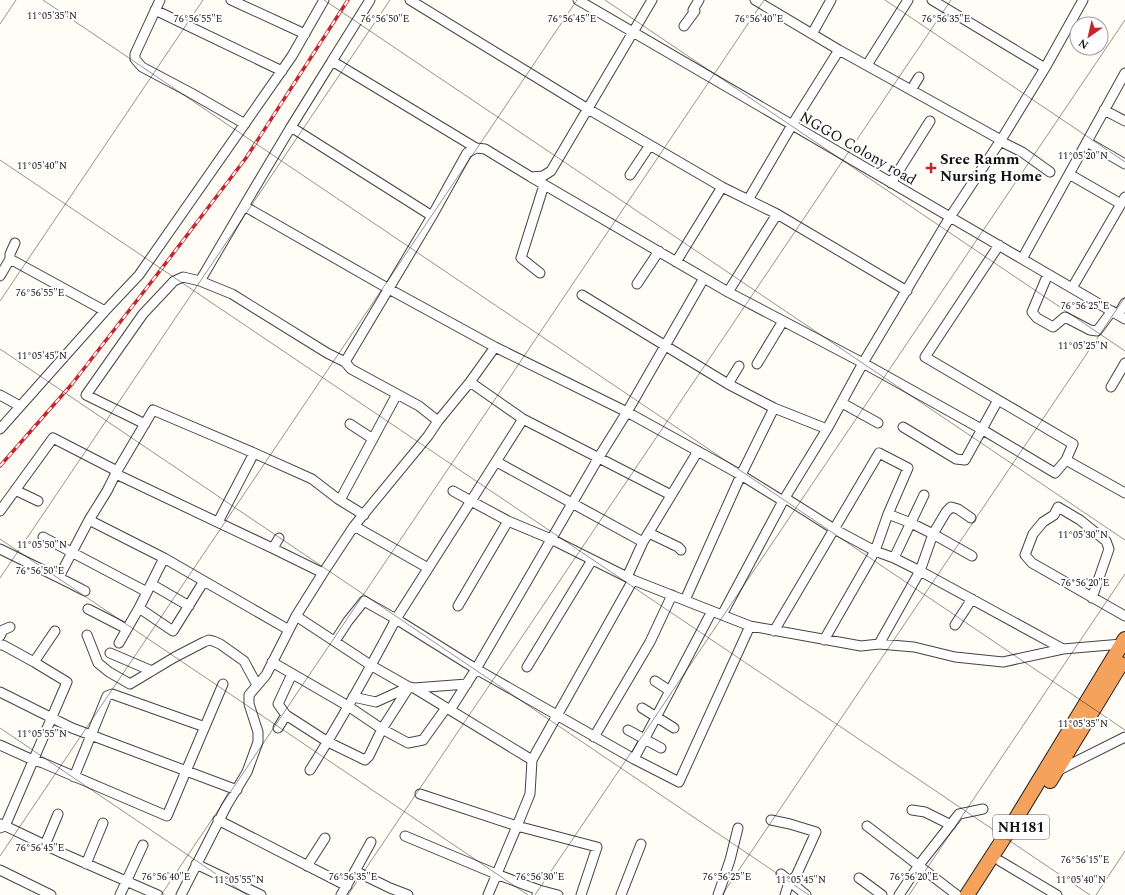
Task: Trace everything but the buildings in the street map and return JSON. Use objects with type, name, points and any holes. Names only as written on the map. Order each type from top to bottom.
[{"type":"highway","name":"NH181","points":[[967,895],[1059,757],[1124,647]]},
{"type":"highway","name":"NH181","points":[[978,895],[1055,772],[1059,757]]},
{"type":"street","points":[[160,0],[135,54],[135,59],[142,67],[245,124]]},
{"type":"street","points":[[232,0],[305,34]]},
{"type":"street","points":[[0,429],[139,275],[292,56],[324,0]]},
{"type":"street","points":[[200,281],[291,127],[370,0]]},
{"type":"street","points":[[410,0],[650,146],[722,187],[777,214],[907,291]]},
{"type":"street","name":"NGGO Colony road","points":[[578,0],[1118,315]]},
{"type":"street","points":[[531,177],[543,176],[551,170],[652,0]]},
{"type":"street","points":[[684,26],[695,11],[693,10],[699,0]]},
{"type":"street","points":[[755,0],[839,50],[1022,152],[1050,172]]},
{"type":"street","points":[[812,34],[831,0]]},
{"type":"street","points":[[867,65],[908,0]]},
{"type":"street","points":[[932,0],[1045,68]]},
{"type":"street","points":[[722,615],[784,500],[842,403],[863,363],[950,217],[1001,140],[1045,68],[1083,0]]},
{"type":"street","points":[[155,10],[282,70]]},
{"type":"street","points":[[748,200],[792,125],[839,50]]},
{"type":"street","points":[[332,62],[476,148],[485,149],[728,292],[863,363],[983,430],[1055,473],[1066,460],[1073,444],[925,357],[999,245]]},
{"type":"street","points":[[1022,259],[1125,73]]},
{"type":"street","points":[[911,90],[919,78]]},
{"type":"street","points":[[1104,110],[1125,121]]},
{"type":"street","points":[[891,183],[930,121]]},
{"type":"street","points":[[291,127],[432,216]]},
{"type":"street","points":[[1087,142],[1125,164]]},
{"type":"street","points":[[630,175],[650,146]]},
{"type":"street","points":[[345,362],[432,216],[467,153],[476,148]]},
{"type":"street","points":[[1069,174],[1123,200],[1072,288]]},
{"type":"street","points":[[540,273],[521,258],[544,184]]},
{"type":"street","points":[[676,262],[722,187]]},
{"type":"street","points":[[244,206],[389,289],[495,347],[627,412],[741,475],[834,529],[920,571],[1063,649]]},
{"type":"street","points":[[728,292],[777,214]]},
{"type":"street","points":[[0,276],[10,260],[10,254],[15,243]]},
{"type":"street","points":[[637,284],[659,251]]},
{"type":"street","points":[[10,260],[105,311]]},
{"type":"street","points":[[1048,274],[1032,312],[1036,318],[1053,327],[1064,317],[1090,330],[1097,331],[1118,315],[1125,303]]},
{"type":"street","points":[[145,424],[86,395],[143,314],[174,281],[183,278],[200,281],[232,294],[327,353],[345,362],[351,369],[419,406],[438,421]]},
{"type":"street","points":[[272,662],[385,726],[408,743],[422,740],[448,709],[476,670],[599,457],[666,346],[704,278]]},
{"type":"street","points":[[582,295],[728,384],[774,408],[827,429]]},
{"type":"street","points":[[757,364],[783,321]]},
{"type":"street","points":[[181,895],[218,820],[247,772],[258,742],[258,732],[249,704],[249,695],[266,675],[296,616],[354,526],[428,436],[495,347]]},
{"type":"street","points":[[1111,387],[1125,363]]},
{"type":"street","points":[[728,384],[739,366]]},
{"type":"street","points":[[470,382],[524,419],[672,495]]},
{"type":"street","points":[[340,500],[397,394]]},
{"type":"street","points":[[0,395],[20,406]]},
{"type":"street","points":[[902,427],[956,458],[966,460],[998,400]]},
{"type":"street","points":[[842,403],[878,423]]},
{"type":"street","points":[[685,600],[741,475],[774,408]]},
{"type":"street","points":[[59,577],[116,472],[153,410],[312,479],[340,500],[364,515]]},
{"type":"street","points":[[310,770],[372,666],[396,619],[524,419]]},
{"type":"street","points":[[350,424],[373,439]]},
{"type":"street","points":[[0,511],[53,438],[116,472],[323,573]]},
{"type":"street","points":[[488,895],[530,794],[532,760],[630,578],[643,542],[698,451]]},
{"type":"street","points":[[218,522],[254,453]]},
{"type":"street","points":[[774,631],[879,453],[908,468],[888,514],[875,550],[824,640]]},
{"type":"street","points":[[1066,460],[1125,494]]},
{"type":"street","points":[[497,462],[643,542]]},
{"type":"street","points":[[15,490],[38,501]]},
{"type":"street","points":[[453,491],[508,521],[630,578],[750,626],[861,646],[879,644],[914,647],[955,657],[1003,662],[1063,649],[1124,647]]},
{"type":"street","points":[[894,558],[924,495]]},
{"type":"street","points":[[879,644],[920,571],[934,534],[946,512],[951,507],[958,509],[971,518]]},
{"type":"street","points":[[1092,598],[1109,549],[1106,541],[1080,520],[1058,507],[1054,515],[1042,522],[1033,534],[1024,555],[1032,563],[1092,598],[1125,616]]},
{"type":"street","points":[[888,514],[934,534],[972,556]]},
{"type":"street","points":[[89,520],[164,558],[289,630]]},
{"type":"street","points":[[458,606],[508,521]]},
{"type":"street","points":[[354,526],[428,568]]},
{"type":"street","points":[[649,533],[678,547],[681,550]]},
{"type":"street","points":[[43,537],[189,606]]},
{"type":"street","points":[[273,548],[279,538]]},
{"type":"street","points":[[0,549],[85,591]]},
{"type":"street","points":[[119,643],[139,608],[164,558]]},
{"type":"street","points":[[528,667],[592,560]]},
{"type":"street","points":[[139,608],[173,631],[204,581]]},
{"type":"street","points":[[594,737],[650,642],[672,595]]},
{"type":"street","points":[[955,625],[972,599]]},
{"type":"street","points":[[335,641],[348,621],[364,601],[396,619],[476,670],[634,760],[679,782],[750,626]]},
{"type":"street","points":[[88,609],[127,629]]},
{"type":"street","points":[[634,760],[712,611]]},
{"type":"street","points":[[296,616],[372,666],[411,687],[532,760]]},
{"type":"street","points":[[0,636],[3,630],[10,627]]},
{"type":"street","points":[[34,662],[55,631]]},
{"type":"street","points":[[87,636],[98,663],[109,672],[130,684],[204,642],[213,640],[244,661],[257,685]]},
{"type":"street","points":[[0,645],[3,645],[34,662],[67,682],[2,826],[158,895]]},
{"type":"street","points":[[110,654],[152,671]]},
{"type":"street","points":[[292,674],[278,704],[286,715],[328,742],[365,760],[369,756],[385,726],[411,687]]},
{"type":"street","points":[[655,681],[670,691]]},
{"type":"street","points":[[0,745],[167,816],[223,684]]},
{"type":"street","points":[[353,696],[376,702],[411,687],[466,684]]},
{"type":"street","points":[[0,692],[72,728],[237,790]]},
{"type":"street","points":[[74,777],[107,696],[112,694],[205,727]]},
{"type":"street","points":[[385,726],[392,694]]},
{"type":"street","points":[[642,708],[674,728]]},
{"type":"street","points":[[278,728],[286,715]]},
{"type":"street","points":[[628,730],[660,748]]},
{"type":"street","points":[[1055,772],[1125,737]]},
{"type":"street","points":[[420,794],[517,826],[597,847],[581,895]]},
{"type":"street","points":[[899,895],[919,865],[959,814],[982,809]]},
{"type":"street","points":[[912,810],[925,812],[951,825]]},
{"type":"street","points":[[45,845],[58,814]]},
{"type":"street","points":[[218,820],[347,886]]},
{"type":"street","points":[[771,820],[819,830],[796,876],[789,882],[785,895]]},
{"type":"street","points":[[86,864],[103,823]]},
{"type":"street","points":[[868,826],[957,895]]},
{"type":"street","points":[[718,895],[730,860],[738,828]]},
{"type":"street","points":[[405,836],[538,893],[558,895]]},
{"type":"street","points":[[307,866],[325,838]]},
{"type":"street","points":[[341,895],[371,842]]},
{"type":"street","points":[[621,895],[641,844]]},
{"type":"street","points":[[120,895],[144,845]]},
{"type":"street","points":[[1000,861],[1057,895]]},
{"type":"street","points":[[196,864],[261,895]]},
{"type":"street","points":[[355,871],[408,895]]},
{"type":"street","points":[[0,872],[50,895]]},
{"type":"street","points":[[781,874],[806,895]]},
{"type":"street","points":[[859,878],[882,895]]},
{"type":"railway","points":[[0,466],[72,384],[246,158],[348,0]]},
{"type":"place","name":"Sree Ramm Nursing Home","points":[[931,168]]}]
